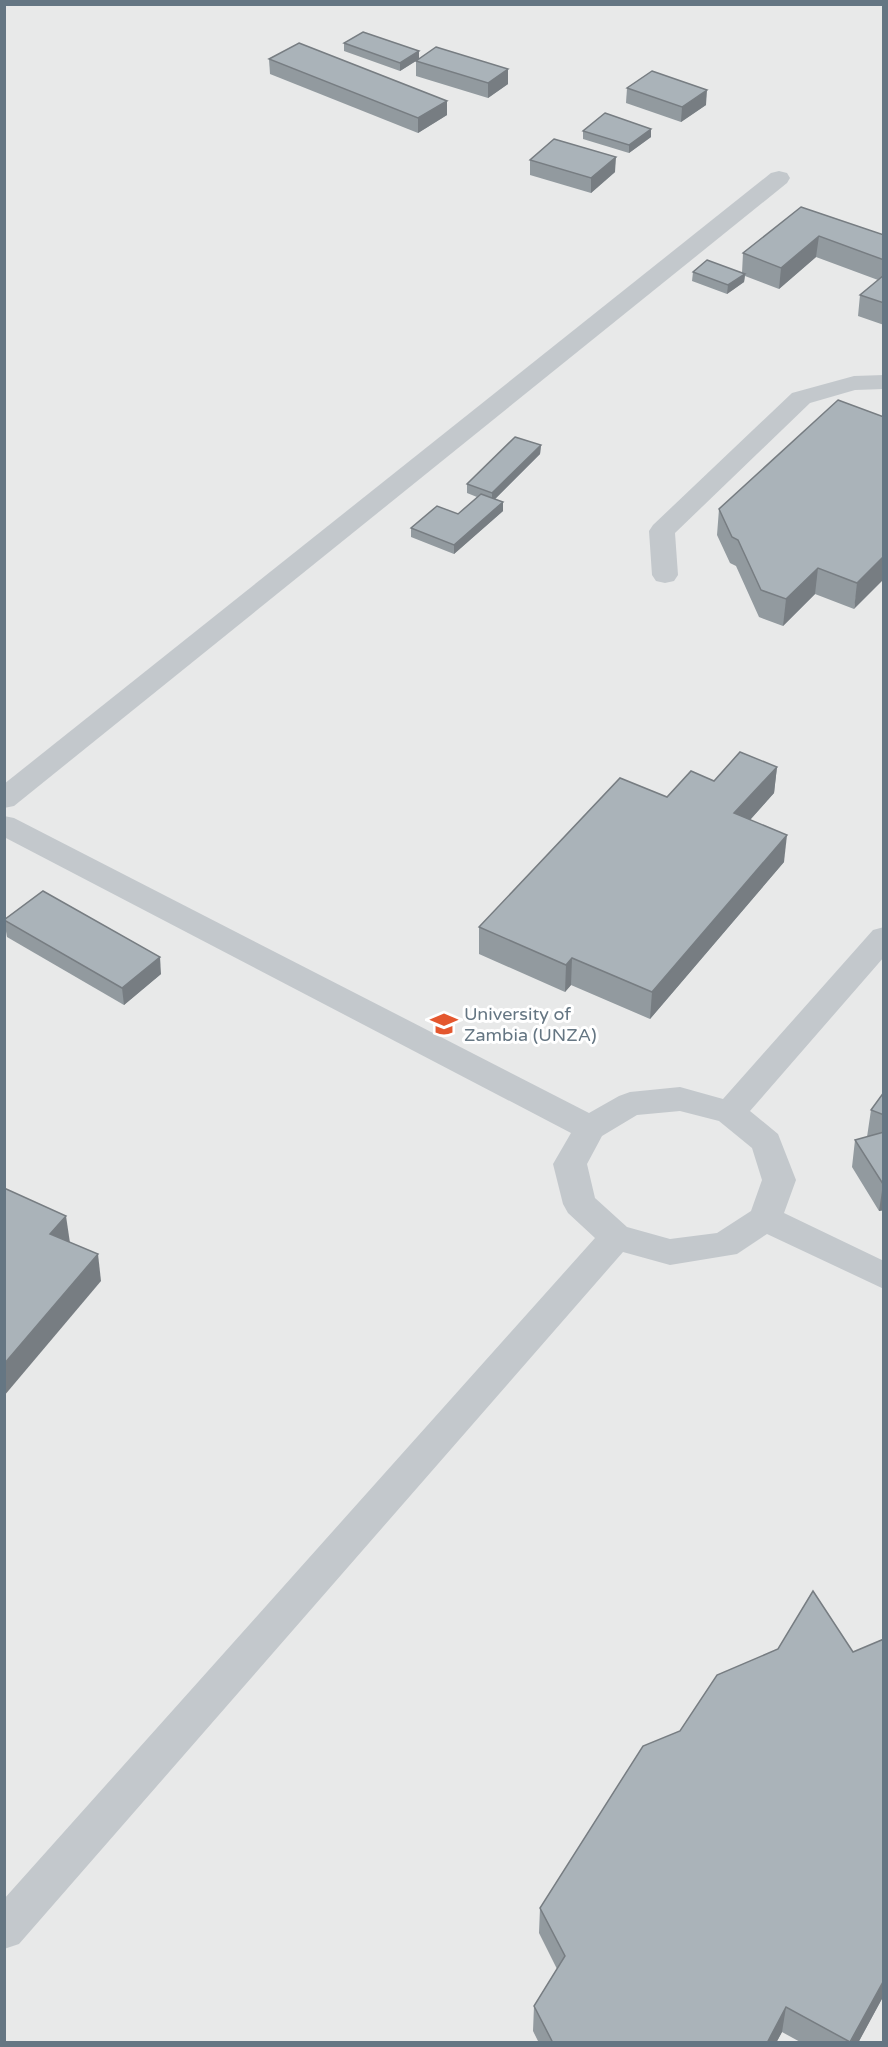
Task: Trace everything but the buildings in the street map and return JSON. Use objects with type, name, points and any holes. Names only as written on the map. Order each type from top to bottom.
[{"type":"lane","points":[[4,799],[779,178]]},
{"type":"lane","points":[[666,575],[662,531],[801,398],[854,383],[884,382]]},
{"type":"lane","points":[[4,825],[590,1128]]},
{"type":"lane","points":[[730,1113],[884,937]]},
{"type":"lane","points":[[680,1099],[730,1113],[765,1142],[779,1180],[765,1218],[725,1245],[670,1252],[616,1237],[580,1204],[570,1164],[590,1128],[630,1104],[680,1099]]},
{"type":"lane","points":[[765,1218],[884,1276]]},
{"type":"lane","points":[[4,1930],[616,1237]]},
{"type":"shaded area","name":"University of Zambia (UNZA)","points":[[5,5],[883,5],[883,2042],[5,2042]]},
{"type":"place","name":"University of Zambia (UNZA)","points":[[444,1024]]}]
